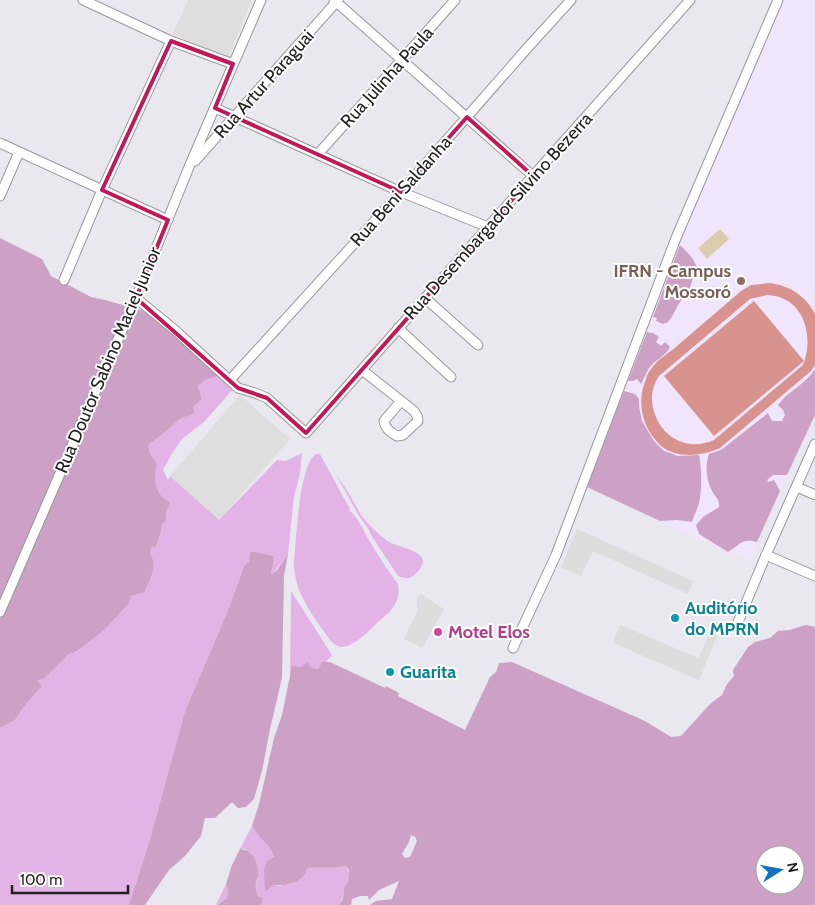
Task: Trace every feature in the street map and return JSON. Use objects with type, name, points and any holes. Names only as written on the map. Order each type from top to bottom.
[{"type":"street","points":[[83,0],[171,41],[234,64]]},
{"type":"street","name":"Rua Doutor Sabino Maciel Junior","points":[[0,612],[136,298],[189,167],[261,0]]},
{"type":"street","name":"Rua Julinha Paula","points":[[318,154],[455,0]]},
{"type":"street","name":"Rua Beni Saldanha","points":[[230,380],[401,192],[571,0]]},
{"type":"street","points":[[513,648],[556,555],[676,238],[778,0]]},
{"type":"street","points":[[336,1],[533,176]]},
{"type":"street","name":"Rua Artur Paraguai","points":[[189,167],[336,1]]},
{"type":"street","name":"Rua Desembargador Silvino Bezerra","points":[[230,380],[238,388],[255,392],[267,398],[306,433],[686,2]]},
{"type":"street","points":[[64,280],[102,190],[171,41]]},
{"type":"street","points":[[215,108],[401,192],[488,227]]},
{"type":"street","points":[[0,143],[168,220]]},
{"type":"street","points":[[0,196],[19,152]]},
{"type":"street","points":[[136,298],[230,380]]},
{"type":"street","points":[[424,298],[478,345]]},
{"type":"street","points":[[398,328],[451,377]]},
{"type":"street","points":[[362,370],[401,401]]},
{"type":"street","points":[[738,622],[815,444]]},
{"type":"street","points":[[797,487],[815,495]]},
{"type":"street","points":[[766,555],[815,576]]},
{"type":"highlighted area","points":[[171,41],[233,64],[215,108],[401,192],[467,117],[533,176],[306,433],[267,398],[238,388],[136,298],[168,220],[102,190]]},
{"type":"shaded area","points":[[188,0],[252,0],[228,58],[173,34]]},
{"type":"shaded area","name":"IFRN - Campus Mossoró","points":[[783,0],[815,0],[815,415],[748,561],[587,487],[688,222],[752,69],[760,64],[762,46]]},
{"type":"shaded area","points":[[720,229],[729,239],[707,259],[698,248]]},
{"type":"shaded area","points":[[0,238],[42,259],[51,276],[91,297],[151,313],[221,375],[205,380],[198,386],[202,399],[193,407],[195,413],[180,419],[148,445],[150,453],[157,464],[156,479],[158,491],[170,503],[166,512],[166,521],[162,524],[155,549],[152,546],[150,553],[153,568],[151,578],[144,592],[131,596],[129,603],[105,629],[76,652],[69,654],[45,678],[37,681],[42,686],[15,720],[0,728]]},
{"type":"shaded area","points":[[680,245],[695,262],[698,275],[693,278],[689,291],[671,318],[663,324],[656,321],[657,318],[653,317]]},
{"type":"shaded area","points":[[770,283],[784,286],[802,297],[811,307],[815,314],[815,365],[811,371],[720,448],[690,455],[667,450],[654,439],[645,423],[643,415],[641,397],[648,373],[660,360],[741,291],[751,285]],"holes":[[[767,295],[779,297],[790,302],[803,319],[808,342],[803,365],[714,440],[691,444],[670,436],[657,419],[653,408],[654,386],[659,376],[750,299]]]},
{"type":"shaded area","points":[[754,301],[804,361],[714,436],[664,376]]},
{"type":"shaded area","points":[[647,332],[659,337],[656,342],[661,346],[665,342],[670,347],[649,368],[641,384],[637,379],[628,381]]},
{"type":"shaded area","points":[[815,369],[815,415],[787,475],[773,475],[767,480],[769,482],[774,480],[780,491],[757,542],[747,541],[741,543],[728,552],[699,534],[696,525],[703,517],[719,507],[719,502],[711,489],[707,476],[709,454],[721,450],[768,413],[772,421],[782,421],[785,415],[778,405],[807,379]]},
{"type":"shaded area","points":[[221,375],[234,388],[204,422],[182,439],[163,470],[168,480],[170,476],[219,520],[277,460],[286,461],[302,453],[300,474],[294,496],[288,554],[271,576],[273,556],[250,551],[249,561],[244,566],[229,608],[185,711],[150,839],[129,905],[0,905],[0,728],[15,720],[42,686],[36,681],[45,678],[69,654],[77,652],[131,596],[152,556],[150,553],[152,546],[155,549],[162,524],[166,521],[166,512],[170,503],[158,491],[156,479],[157,464],[147,445],[180,419],[195,413],[193,407],[202,399],[198,386],[205,380]]},
{"type":"shaded area","points":[[624,391],[635,394],[639,399],[642,421],[654,441],[664,451],[677,456],[699,455],[701,492],[692,522],[677,520],[660,521],[587,487]]},
{"type":"shaded area","points":[[240,395],[290,439],[219,520],[170,476]]},
{"type":"shaded area","points":[[316,454],[320,454],[349,510],[358,520],[398,584],[399,591],[391,610],[361,638],[341,647],[336,645],[321,628],[310,610],[298,587],[294,568],[298,513],[303,484],[306,471]]},
{"type":"shaded area","points":[[336,475],[361,515],[376,531],[386,540],[421,556],[423,563],[419,571],[408,578],[398,576],[358,514]]},
{"type":"shaded area","points":[[577,529],[693,581],[688,594],[593,551],[581,576],[561,567]]},
{"type":"shaded area","points":[[250,551],[274,556],[271,575],[277,570],[288,554],[284,576],[282,678],[254,799],[246,807],[238,808],[232,802],[215,818],[205,818],[201,836],[185,856],[169,870],[145,905],[129,905],[150,839],[185,711],[229,608],[244,566],[249,561]]},
{"type":"shaded area","points":[[291,591],[332,655],[326,662],[322,662],[318,669],[310,667],[290,676]]},
{"type":"shaded area","points":[[421,594],[444,609],[422,648],[404,639],[417,612],[417,598]]},
{"type":"shaded area","points":[[714,621],[722,624],[699,680],[613,643],[620,625],[699,658]]},
{"type":"shaded area","points":[[806,625],[815,627],[815,905],[370,905],[376,901],[392,899],[399,881],[379,890],[369,900],[368,896],[360,896],[352,899],[351,905],[339,905],[343,899],[344,888],[348,880],[349,870],[346,866],[307,868],[304,876],[297,881],[289,884],[273,885],[265,892],[264,870],[267,861],[274,857],[271,849],[252,826],[274,738],[282,715],[292,666],[301,667],[308,662],[310,667],[318,669],[322,662],[330,662],[385,688],[386,686],[399,693],[398,696],[465,730],[490,677],[496,672],[499,663],[512,662],[645,721],[671,737],[681,736],[710,704],[722,695],[727,684],[734,676],[733,670],[748,647],[755,642],[770,638],[778,631]],"holes":[[[411,835],[417,841],[410,857],[405,858],[402,854]]]},
{"type":"shaded area","points":[[252,826],[271,849],[274,858],[273,885],[280,886],[303,877],[307,868],[346,866],[349,875],[339,905],[261,905],[263,898],[258,896],[256,889],[258,878],[245,849],[240,849]]},
{"type":"shaded area","points":[[240,849],[252,855],[256,862],[258,876],[256,887],[258,896],[263,898],[261,905],[217,905],[227,898],[228,888],[226,884]]},
{"type":"shaded area","points":[[226,884],[228,888],[227,898],[216,905]]},
{"type":"place","name":"IFRN - Campus Mossoró","points":[[741,281]]},
{"type":"place","name":"Auditório do MPRN","points":[[675,618]]},
{"type":"place","name":"Motel Elos","points":[[438,632]]},
{"type":"place","name":"Guarita","points":[[390,672]]}]
